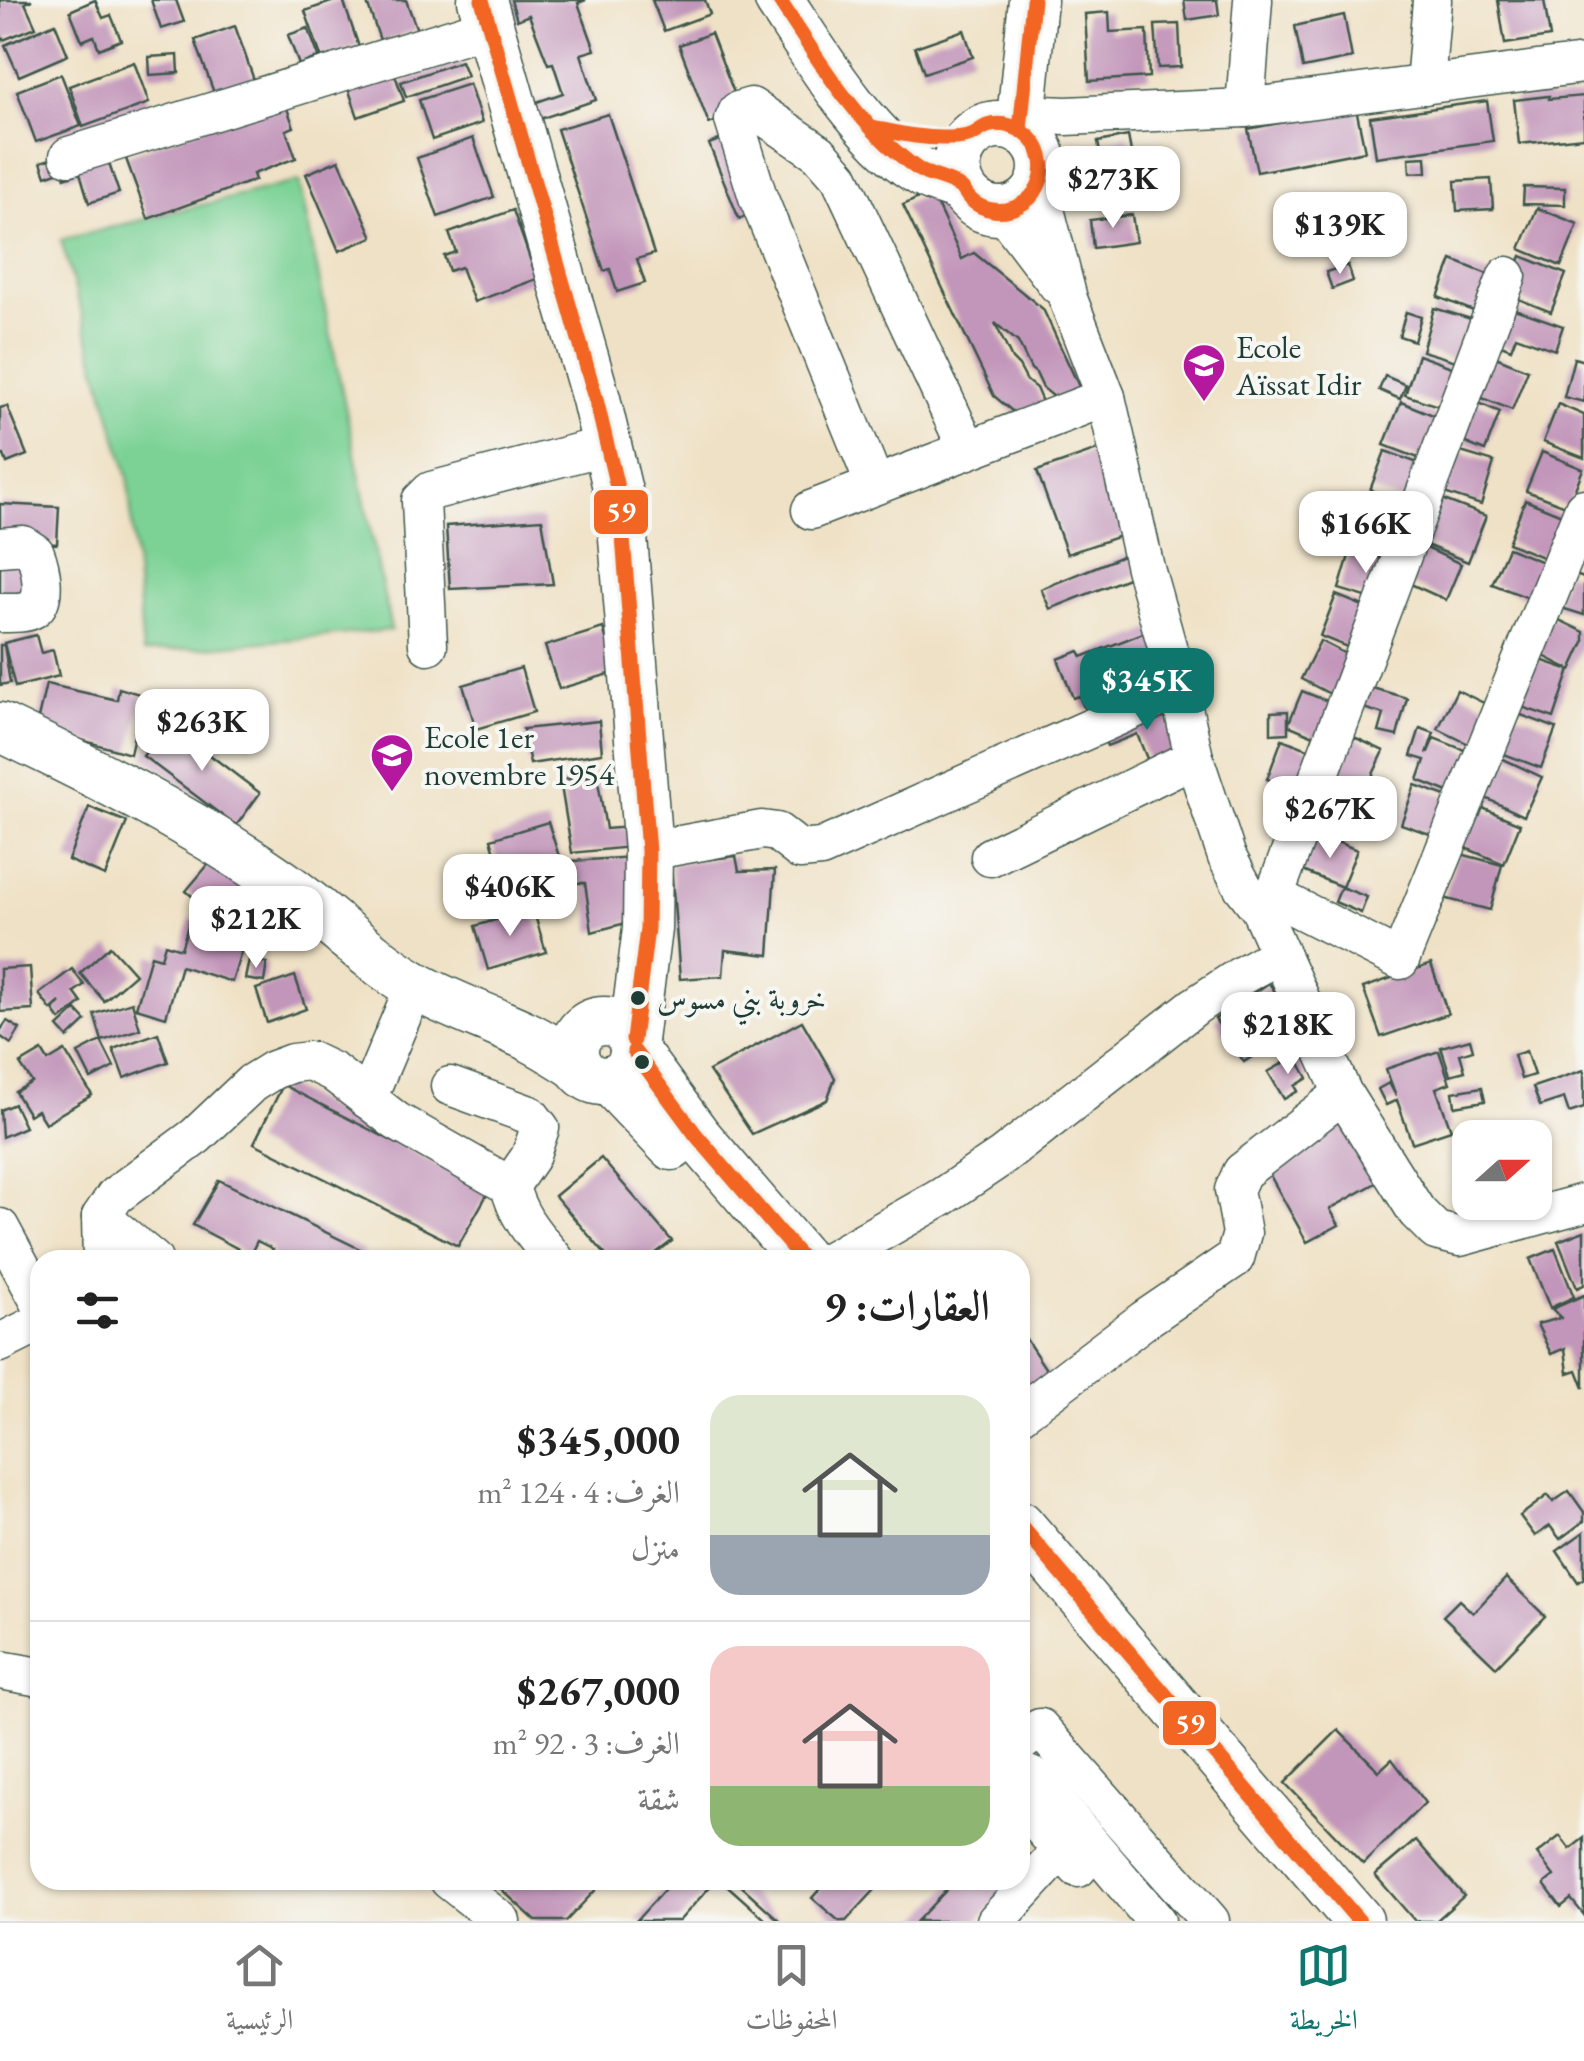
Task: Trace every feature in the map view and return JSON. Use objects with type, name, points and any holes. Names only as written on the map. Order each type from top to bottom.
[{"type":"main road","points":[[779,0],[836,83],[888,146],[922,172],[962,188]]},
{"type":"main road","points":[[1021,122],[982,128],[970,136],[960,151],[956,170],[962,188],[972,201],[986,209],[1020,199],[1042,173],[1037,146],[1021,122],[1032,11]]},
{"type":"main road","points":[[486,13],[608,445],[620,500],[648,850],[647,928],[644,959],[608,1047]]},
{"type":"main road","points":[[873,128],[938,139],[970,136]]},
{"type":"main road","points":[[0,728],[71,761],[246,861],[415,986],[525,1035],[608,1047],[696,1135],[794,1250]]},
{"type":"main road","points":[[608,1047],[670,1143],[759,1250]]},
{"type":"main road","points":[[1030,1536],[1360,1921]]},
{"type":"main road","points":[[1030,1576],[1321,1921]]},
{"type":"street","points":[[1245,108],[1254,0]]},
{"type":"street","points":[[1425,84],[1432,0]]},
{"type":"street","points":[[69,156],[486,13]]},
{"type":"street","points":[[1021,122],[1066,116],[1245,108],[1584,64]]},
{"type":"street","points":[[876,485],[758,198],[734,120],[738,111],[751,107],[820,153],[840,177],[968,450]]},
{"type":"street","points":[[1020,199],[1068,299],[1106,397],[1194,758],[1227,857],[1243,887],[1267,902],[1400,960],[1584,508]]},
{"type":"street","points":[[1507,276],[1267,902],[1278,954],[1343,1094],[1417,1212],[1436,1231],[1460,1236],[1584,1203]]},
{"type":"street","points":[[811,510],[1106,397]]},
{"type":"street","points":[[428,645],[421,500],[432,491],[608,445]]},
{"type":"street","points":[[0,547],[23,545],[35,553],[42,596],[29,611],[0,613]]},
{"type":"street","points":[[648,850],[762,830],[777,832],[800,850],[822,848],[1179,690]]},
{"type":"street","points":[[990,857],[1194,758]]},
{"type":"street","points":[[848,1250],[942,1197],[1003,1156],[1196,1006],[1278,954]]},
{"type":"street","points":[[372,1102],[415,986]]},
{"type":"street","points":[[102,1250],[102,1217],[115,1196],[196,1136],[252,1084],[273,1070],[310,1061],[333,1072],[372,1102],[401,1103],[486,1148],[515,1179],[564,1250]]},
{"type":"street","points":[[450,1086],[530,1115],[540,1128],[530,1157],[515,1179],[514,1204],[547,1250]]},
{"type":"street","points":[[1030,1406],[1144,1320],[1235,1258],[1242,1233],[1234,1190],[1242,1172],[1343,1094]]},
{"type":"street","points":[[102,1217],[141,1250]]},
{"type":"street","points":[[0,1228],[30,1284]]},
{"type":"street","points":[[0,1344],[30,1328]]},
{"type":"street","points":[[0,1670],[30,1675]]},
{"type":"street","points":[[1030,1736],[1040,1728],[1210,1921]]},
{"type":"street","points":[[1030,1776],[1156,1921]]},
{"type":"street","points":[[1030,1813],[1123,1921]]},
{"type":"street","points":[[1030,1884],[1062,1849]]},
{"type":"street","points":[[996,1921],[1024,1890]]},
{"type":"green space","points":[[299,181],[391,630],[143,653],[128,477],[61,240]]},
{"type":"building","points":[[0,0],[32,0],[25,3],[36,27],[3,40]]},
{"type":"building","points":[[95,0],[103,18],[111,15],[121,40],[99,49],[94,36],[82,41],[70,11]]},
{"type":"building","points":[[151,0],[176,0],[184,22],[161,29]]},
{"type":"building","points":[[343,0],[359,47],[322,59],[305,11]]},
{"type":"building","points":[[366,0],[406,0],[417,30],[381,43]]},
{"type":"building","points":[[511,0],[586,0],[578,3],[595,50],[581,54],[596,100],[537,120],[531,104],[563,93],[529,15],[517,20]]},
{"type":"building","points":[[652,0],[705,0],[710,14],[664,31]]},
{"type":"building","points":[[1184,0],[1217,0],[1219,15],[1187,20]]},
{"type":"building","points":[[1498,0],[1544,0],[1550,37],[1505,44]]},
{"type":"building","points":[[1109,12],[1110,32],[1147,30],[1149,77],[1089,81],[1085,14]]},
{"type":"building","points":[[1344,15],[1352,58],[1303,68],[1295,26]]},
{"type":"building","points":[[55,23],[68,55],[19,76],[5,45]]},
{"type":"building","points":[[1179,24],[1181,67],[1158,68],[1155,25]]},
{"type":"building","points":[[235,26],[254,80],[214,93],[195,40]]},
{"type":"building","points":[[308,28],[319,57],[299,65],[288,35]]},
{"type":"building","points":[[964,30],[973,57],[924,73],[915,47]]},
{"type":"building","points":[[711,33],[746,124],[720,120],[709,124],[679,45]]},
{"type":"building","points":[[178,55],[179,73],[150,75],[149,57]]},
{"type":"building","points":[[390,60],[404,101],[358,117],[344,76]]},
{"type":"building","points":[[461,61],[467,76],[406,97],[401,82]]},
{"type":"building","points":[[134,62],[149,103],[83,127],[69,86]]},
{"type":"building","points":[[61,74],[81,126],[36,142],[17,91]]},
{"type":"building","points":[[469,84],[482,123],[432,140],[419,100]]},
{"type":"building","points":[[1584,96],[1584,137],[1519,144],[1514,100]]},
{"type":"building","points":[[283,98],[294,127],[286,130],[296,158],[253,174],[255,180],[148,219],[125,156]]},
{"type":"building","points":[[1487,101],[1493,141],[1376,157],[1370,117]]},
{"type":"building","points":[[1356,108],[1365,151],[1257,172],[1248,129]]},
{"type":"building","points":[[608,114],[654,254],[637,259],[645,283],[617,292],[610,269],[604,271],[557,129]]},
{"type":"building","points":[[737,133],[766,208],[739,219],[709,144]]},
{"type":"building","points":[[1128,136],[1132,157],[1160,151],[1168,187],[1090,202],[1085,174],[1103,170],[1098,142]]},
{"type":"building","points":[[473,138],[494,197],[438,217],[417,158]]},
{"type":"building","points":[[105,152],[119,193],[89,203],[80,173],[65,178],[63,170],[46,176],[41,162],[59,156]]},
{"type":"building","points":[[1426,157],[1427,172],[1410,173],[1409,158]]},
{"type":"building","points":[[339,160],[373,237],[339,251],[306,174]]},
{"type":"building","points":[[1491,179],[1493,209],[1457,211],[1455,181]]},
{"type":"building","points":[[1524,187],[1565,188],[1565,205],[1523,204]]},
{"type":"building","points":[[925,195],[937,205],[962,259],[974,253],[1043,309],[1082,393],[1057,405],[1031,369],[1018,342],[995,323],[1012,359],[1036,388],[1046,411],[1024,421],[994,396],[903,205]]},
{"type":"building","points":[[1537,208],[1578,224],[1561,266],[1520,249]]},
{"type":"building","points":[[513,210],[537,279],[474,302],[461,267],[449,271],[444,256],[456,252],[449,233]]},
{"type":"building","points":[[1132,215],[1136,242],[1093,248],[1090,220]]},
{"type":"building","points":[[1521,256],[1566,274],[1551,312],[1506,294]]},
{"type":"building","points":[[1452,260],[1495,277],[1481,314],[1438,297]]},
{"type":"building","points":[[1348,265],[1353,281],[1332,289],[1326,272]]},
{"type":"building","points":[[1503,305],[1563,326],[1555,350],[1516,336],[1511,349],[1491,341]]},
{"type":"building","points":[[1434,308],[1478,321],[1466,364],[1422,351]]},
{"type":"building","points":[[1406,312],[1421,317],[1414,341],[1399,336]]},
{"type":"building","points":[[1488,354],[1528,370],[1512,410],[1472,394]]},
{"type":"building","points":[[1418,355],[1460,370],[1447,409],[1405,395]]},
{"type":"building","points":[[1574,358],[1584,361],[1584,402],[1564,397]]},
{"type":"building","points":[[1385,376],[1406,385],[1400,399],[1379,390]]},
{"type":"building","points":[[1472,400],[1500,412],[1485,451],[1456,439]]},
{"type":"building","points":[[1401,402],[1443,419],[1426,461],[1384,445]]},
{"type":"building","points":[[1558,404],[1584,415],[1584,458],[1543,442]]},
{"type":"building","points":[[7,406],[27,455],[7,463],[4,455],[0,456],[0,408]]},
{"type":"building","points":[[1103,448],[1132,532],[1067,554],[1037,471]]},
{"type":"building","points":[[1451,449],[1494,462],[1481,505],[1438,491]]},
{"type":"building","points":[[1385,451],[1426,466],[1411,505],[1370,490]]},
{"type":"building","points":[[1542,452],[1583,469],[1568,507],[1526,491]]},
{"type":"building","points":[[1439,498],[1486,516],[1468,562],[1421,543]]},
{"type":"building","points":[[1525,500],[1564,516],[1547,559],[1508,543]]},
{"type":"building","points":[[1364,501],[1409,511],[1400,551],[1355,541]]},
{"type":"building","points":[[0,504],[59,507],[57,544],[0,540]]},
{"type":"building","points":[[542,519],[553,584],[450,589],[446,526]]},
{"type":"building","points":[[1420,545],[1461,564],[1446,600],[1404,581]]},
{"type":"building","points":[[1508,548],[1545,563],[1531,599],[1492,584]]},
{"type":"building","points":[[1351,549],[1394,562],[1382,602],[1339,589]]},
{"type":"building","points":[[1130,553],[1138,574],[1050,609],[1041,589]]},
{"type":"building","points":[[21,554],[27,602],[0,604],[0,556]]},
{"type":"building","points":[[1566,572],[1584,578],[1584,615],[1555,606]]},
{"type":"building","points":[[1336,595],[1378,612],[1362,653],[1320,636]]},
{"type":"building","points":[[1551,616],[1584,632],[1584,642],[1571,670],[1534,651]]},
{"type":"building","points":[[603,628],[616,672],[559,689],[545,646]]},
{"type":"building","points":[[1153,629],[1172,677],[1085,710],[1079,696],[1073,698],[1058,659],[1079,651],[1082,657]]},
{"type":"building","points":[[36,635],[41,653],[53,650],[59,676],[15,687],[4,643]]},
{"type":"building","points":[[1320,641],[1361,662],[1342,700],[1301,679]]},
{"type":"building","points":[[0,645],[4,645],[10,683],[0,685]]},
{"type":"building","points":[[1532,657],[1570,670],[1554,718],[1516,705]]},
{"type":"building","points":[[521,668],[534,712],[476,729],[463,685]]},
{"type":"building","points":[[46,684],[117,700],[119,688],[143,695],[130,754],[36,727]]},
{"type":"building","points":[[1369,687],[1407,698],[1397,736],[1379,732],[1384,714],[1363,708]]},
{"type":"building","points":[[1457,690],[1492,707],[1473,746],[1438,729]]},
{"type":"building","points":[[1302,691],[1342,707],[1328,742],[1288,725]]},
{"type":"building","points":[[1173,708],[1190,749],[1150,766],[1137,734],[1107,746],[1095,718]]},
{"type":"building","points":[[1288,711],[1288,733],[1271,734],[1271,712]]},
{"type":"building","points":[[1513,712],[1556,728],[1541,768],[1499,752]]},
{"type":"building","points":[[599,721],[602,753],[530,764],[523,729]]},
{"type":"building","points":[[168,723],[260,793],[236,826],[143,756]]},
{"type":"building","points":[[1420,728],[1434,733],[1427,754],[1434,738],[1477,755],[1461,797],[1418,780],[1425,760],[1411,756]]},
{"type":"building","points":[[1354,737],[1384,751],[1367,787],[1337,773]]},
{"type":"building","points":[[1282,739],[1326,756],[1311,796],[1267,779]]},
{"type":"building","points":[[1499,757],[1542,777],[1524,816],[1481,796]]},
{"type":"building","points":[[597,775],[606,829],[629,827],[631,847],[572,853],[560,780]]},
{"type":"building","points":[[1415,785],[1455,799],[1441,838],[1401,824]]},
{"type":"building","points":[[1332,787],[1364,797],[1354,830],[1323,821]]},
{"type":"building","points":[[1478,806],[1520,824],[1504,864],[1461,846]]},
{"type":"building","points":[[89,807],[127,822],[105,876],[68,860]]},
{"type":"building","points":[[548,822],[562,866],[504,883],[491,839]]},
{"type":"building","points":[[1318,834],[1357,850],[1342,887],[1303,871]]},
{"type":"building","points":[[1457,853],[1502,865],[1490,910],[1444,898]]},
{"type":"building","points":[[736,856],[739,871],[775,870],[769,955],[725,950],[723,976],[680,979],[671,864]]},
{"type":"building","points":[[634,857],[637,920],[592,932],[585,883],[575,883],[573,861]]},
{"type":"building","points":[[213,859],[245,887],[218,918],[186,891]]},
{"type":"building","points":[[1341,887],[1367,897],[1361,913],[1335,902]]},
{"type":"building","points":[[533,909],[546,952],[488,970],[475,926]]},
{"type":"building","points":[[190,919],[246,935],[232,982],[181,966],[166,1017],[136,1008],[151,955],[161,958],[165,944],[181,949]]},
{"type":"building","points":[[110,946],[135,974],[104,1001],[80,973]]},
{"type":"building","points":[[249,960],[267,963],[264,982],[245,979]]},
{"type":"building","points":[[1431,964],[1448,1014],[1381,1037],[1363,988]]},
{"type":"building","points":[[30,967],[33,1010],[0,1012],[0,969]]},
{"type":"building","points":[[72,969],[84,985],[74,992],[82,1003],[60,1020],[53,1010],[60,1002],[51,1010],[39,994]]},
{"type":"building","points":[[295,976],[306,1009],[267,1023],[256,989]]},
{"type":"building","points":[[1269,983],[1298,1026],[1244,1062],[1215,1019]]},
{"type":"building","points":[[132,1002],[140,1029],[102,1041],[94,1014]]},
{"type":"building","points":[[76,1010],[86,1021],[68,1038],[58,1027]]},
{"type":"building","points":[[7,1021],[20,1029],[11,1044],[0,1036]]},
{"type":"building","points":[[802,1021],[835,1078],[827,1100],[752,1134],[709,1071]]},
{"type":"building","points":[[158,1033],[168,1062],[124,1078],[113,1049]]},
{"type":"building","points":[[1470,1039],[1473,1050],[1460,1054],[1465,1071],[1450,1075],[1441,1047]]},
{"type":"building","points":[[101,1041],[114,1067],[91,1079],[78,1053]]},
{"type":"building","points":[[42,1051],[48,1061],[65,1051],[92,1095],[45,1123],[37,1110],[29,1115],[15,1092],[32,1082],[20,1064]]},
{"type":"building","points":[[1439,1051],[1450,1083],[1436,1088],[1451,1130],[1412,1143],[1397,1100],[1386,1105],[1378,1089],[1389,1083],[1396,1096],[1386,1069]]},
{"type":"building","points":[[1526,1051],[1534,1075],[1521,1079],[1514,1055]]},
{"type":"building","points":[[1296,1056],[1308,1078],[1295,1086],[1298,1091],[1284,1099],[1268,1072]]},
{"type":"building","points":[[1584,1070],[1584,1108],[1569,1113],[1564,1098],[1540,1106],[1533,1087]]},
{"type":"building","points":[[283,1085],[489,1191],[458,1246],[254,1143]]},
{"type":"building","points":[[1482,1087],[1485,1101],[1455,1106],[1453,1092]]},
{"type":"building","points":[[14,1104],[25,1127],[2,1137],[0,1110]]},
{"type":"building","points":[[1343,1113],[1381,1180],[1330,1209],[1339,1225],[1307,1242],[1261,1159]]},
{"type":"building","points":[[601,1158],[672,1241],[660,1250],[601,1250],[555,1196]]},
{"type":"building","points":[[219,1180],[362,1250],[273,1250],[257,1241],[252,1250],[240,1250],[193,1225]]},
{"type":"building","points":[[1584,1231],[1584,1285],[1577,1288],[1558,1241]]},
{"type":"building","points":[[1555,1249],[1574,1297],[1550,1308],[1530,1259]]},
{"type":"building","points":[[1584,1295],[1584,1388],[1577,1370],[1568,1373],[1565,1348],[1551,1354],[1537,1324],[1561,1318],[1552,1309]]},
{"type":"building","points":[[1030,1345],[1053,1380],[1030,1399]]},
{"type":"building","points":[[1569,1491],[1584,1512],[1584,1521],[1560,1539],[1550,1526],[1535,1536],[1520,1516],[1548,1495],[1553,1502]]},
{"type":"building","points":[[1584,1532],[1584,1578],[1578,1582],[1557,1551]]},
{"type":"building","points":[[1506,1578],[1545,1616],[1496,1667],[1443,1616],[1459,1600],[1473,1613]]},
{"type":"building","points":[[1338,1730],[1379,1771],[1392,1759],[1425,1803],[1363,1864],[1285,1783]]},
{"type":"building","points":[[1560,1836],[1570,1849],[1584,1838],[1584,1915],[1571,1899],[1561,1907],[1544,1884],[1554,1876],[1537,1854]]},
{"type":"building","points":[[1416,1840],[1464,1896],[1436,1921],[1415,1921],[1375,1875]]},
{"type":"building","points":[[502,1890],[595,1890],[566,1921],[536,1921]]},
{"type":"building","points":[[664,1890],[707,1890],[679,1921],[636,1921]]},
{"type":"building","points":[[732,1890],[746,1890],[780,1921],[767,1921]]},
{"type":"building","points":[[819,1890],[875,1890],[846,1921],[839,1921],[812,1898]]},
{"type":"building","points":[[946,1890],[1007,1890],[978,1921],[917,1921]]},
{"type":"transit line","name":"59","points":[[482,0],[596,399],[620,500],[648,851],[647,929],[633,1040]]},
{"type":"transit line","name":"59","points":[[779,0],[865,122],[915,167],[957,185],[975,203],[994,210],[1008,210],[1026,202],[1041,180],[1040,152],[1016,128],[1000,124],[954,138],[919,137],[873,128]]},
{"type":"transit line","name":"59","points":[[1020,130],[1033,0]]},
{"type":"transit line","name":"59","points":[[634,1051],[696,1135],[794,1250]]},
{"type":"transit line","name":"59","points":[[1030,1537],[1359,1921]]},
{"type":"place","name":"Ecole Aïssat Idir","points":[[1204,403]]},
{"type":"place","name":"Ecole 1er novembre 1954","points":[[392,793]]},
{"type":"place","name":"خروبة بني مسوس","points":[[638,998]]}]
